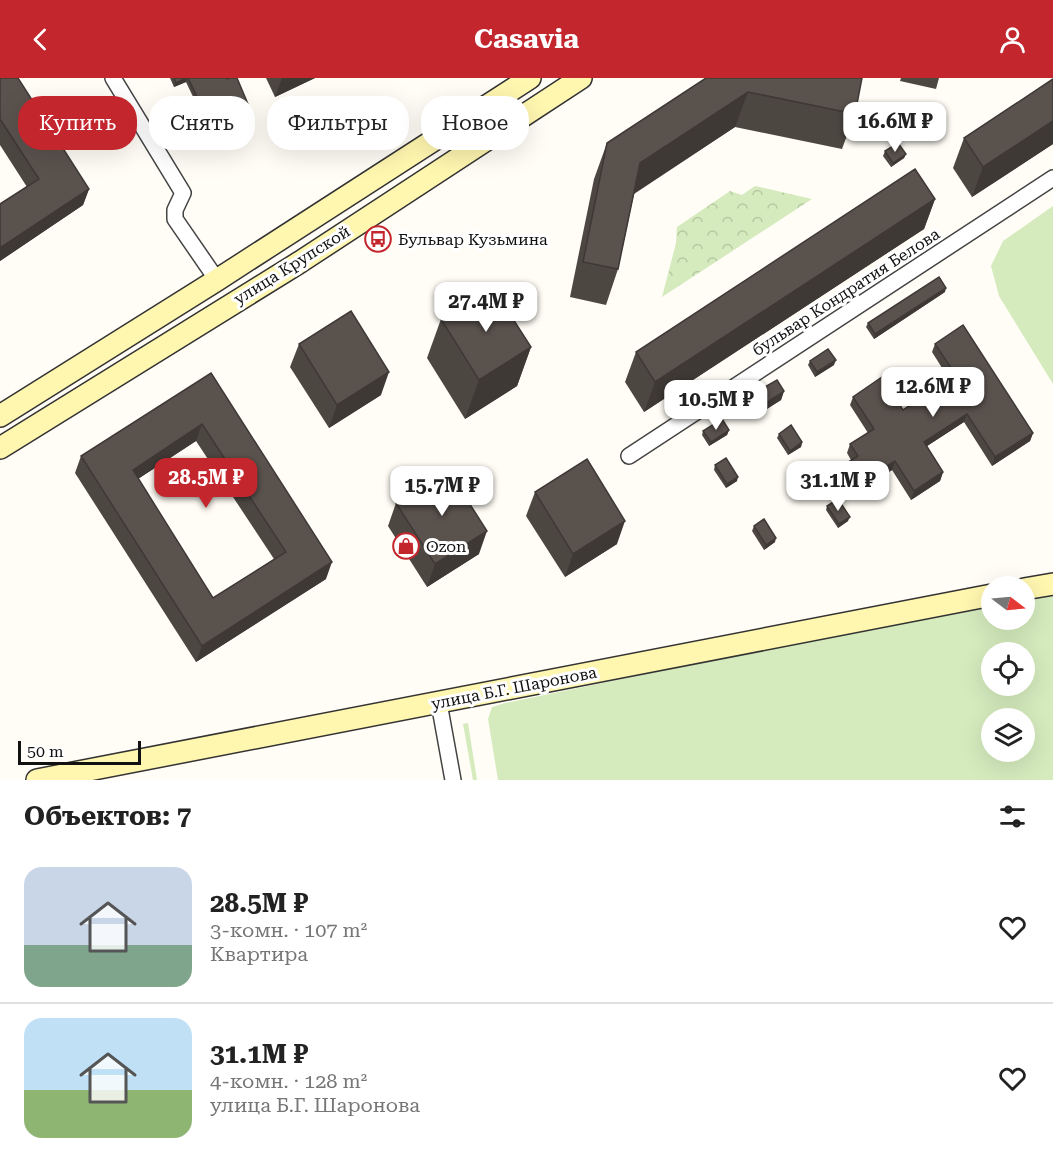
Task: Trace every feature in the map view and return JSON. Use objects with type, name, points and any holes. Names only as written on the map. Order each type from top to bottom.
[{"type":"main road","name":"улица Крупской","points":[[0,416],[217,280],[530,78]]},
{"type":"main road","name":"улица Крупской","points":[[0,448],[300,262],[581,78]]},
{"type":"main road","points":[[1035,587],[1053,584]]},
{"type":"main road","name":"улица Б.Г. Шаронова","points":[[37,780],[439,703],[755,639],[981,597]]},
{"type":"street","points":[[113,78],[183,193],[175,210],[175,219],[217,280]]},
{"type":"street","name":"бульвар Кондратия Белова","points":[[629,456],[1053,178]]},
{"type":"street","points":[[439,703],[453,780]]},
{"type":"green space","points":[[755,186],[812,199],[662,297],[676,243],[677,227],[730,191],[742,195]]},
{"type":"green space","points":[[1053,206],[1053,384],[999,296],[991,266],[1003,241]]},
{"type":"green space","points":[[1053,595],[1053,780],[498,780],[488,719],[492,707],[816,639],[981,608],[981,630],[1035,630],[1035,598]]},
{"type":"green space","points":[[468,723],[477,780],[473,780],[463,724]]},
{"type":"building","points":[[0,78],[18,78],[30,96],[18,96],[18,147],[0,119]]},
{"type":"building","points":[[174,78],[186,78],[176,83]]},
{"type":"building","points":[[188,78],[237,78],[245,96],[197,96]]},
{"type":"building","points":[[706,78],[862,78],[855,114],[748,92],[640,163],[618,269],[583,262],[607,143]]},
{"type":"building","points":[[1053,79],[1053,121],[983,167],[964,138]]},
{"type":"building","points":[[898,143],[906,154],[893,163],[885,151]]},
{"type":"building","points":[[20,150],[64,150],[89,189],[0,248],[0,204],[39,179]]},
{"type":"building","points":[[915,169],[935,199],[655,382],[636,352]]},
{"type":"building","points":[[939,277],[946,288],[875,334],[868,323]]},
{"type":"building","points":[[492,286],[531,347],[479,380],[441,319]]},
{"type":"building","points":[[351,311],[389,372],[337,405],[299,344]]},
{"type":"building","points":[[963,325],[1033,433],[995,457],[967,414],[924,442],[943,472],[914,491],[895,461],[839,493],[828,475],[858,456],[850,444],[874,429],[853,397],[882,377],[903,410],[956,375],[935,344]]},
{"type":"building","points":[[828,349],[836,360],[817,372],[810,361]]},
{"type":"building","points":[[211,373],[332,562],[202,646],[81,456]],"holes":[[[202,424],[286,552],[213,598],[133,470]]]},
{"type":"building","points":[[777,380],[784,391],[766,403],[758,391]]},
{"type":"building","points":[[722,419],[729,430],[711,442],[703,431]]},
{"type":"building","points":[[791,425],[802,442],[790,451],[779,434]]},
{"type":"building","points":[[726,458],[738,477],[727,484],[715,465]]},
{"type":"building","points":[[587,459],[625,521],[573,554],[535,492]]},
{"type":"building","points":[[448,470],[487,531],[435,564],[396,503]]},
{"type":"building","points":[[838,499],[850,517],[839,524],[827,506]]},
{"type":"building","points":[[764,519],[776,538],[766,545],[754,526]]},
{"type":"place","name":"Бульвар Кузьмина","points":[[378,239]]},
{"type":"place","name":"Ozon","points":[[406,546]]}]
